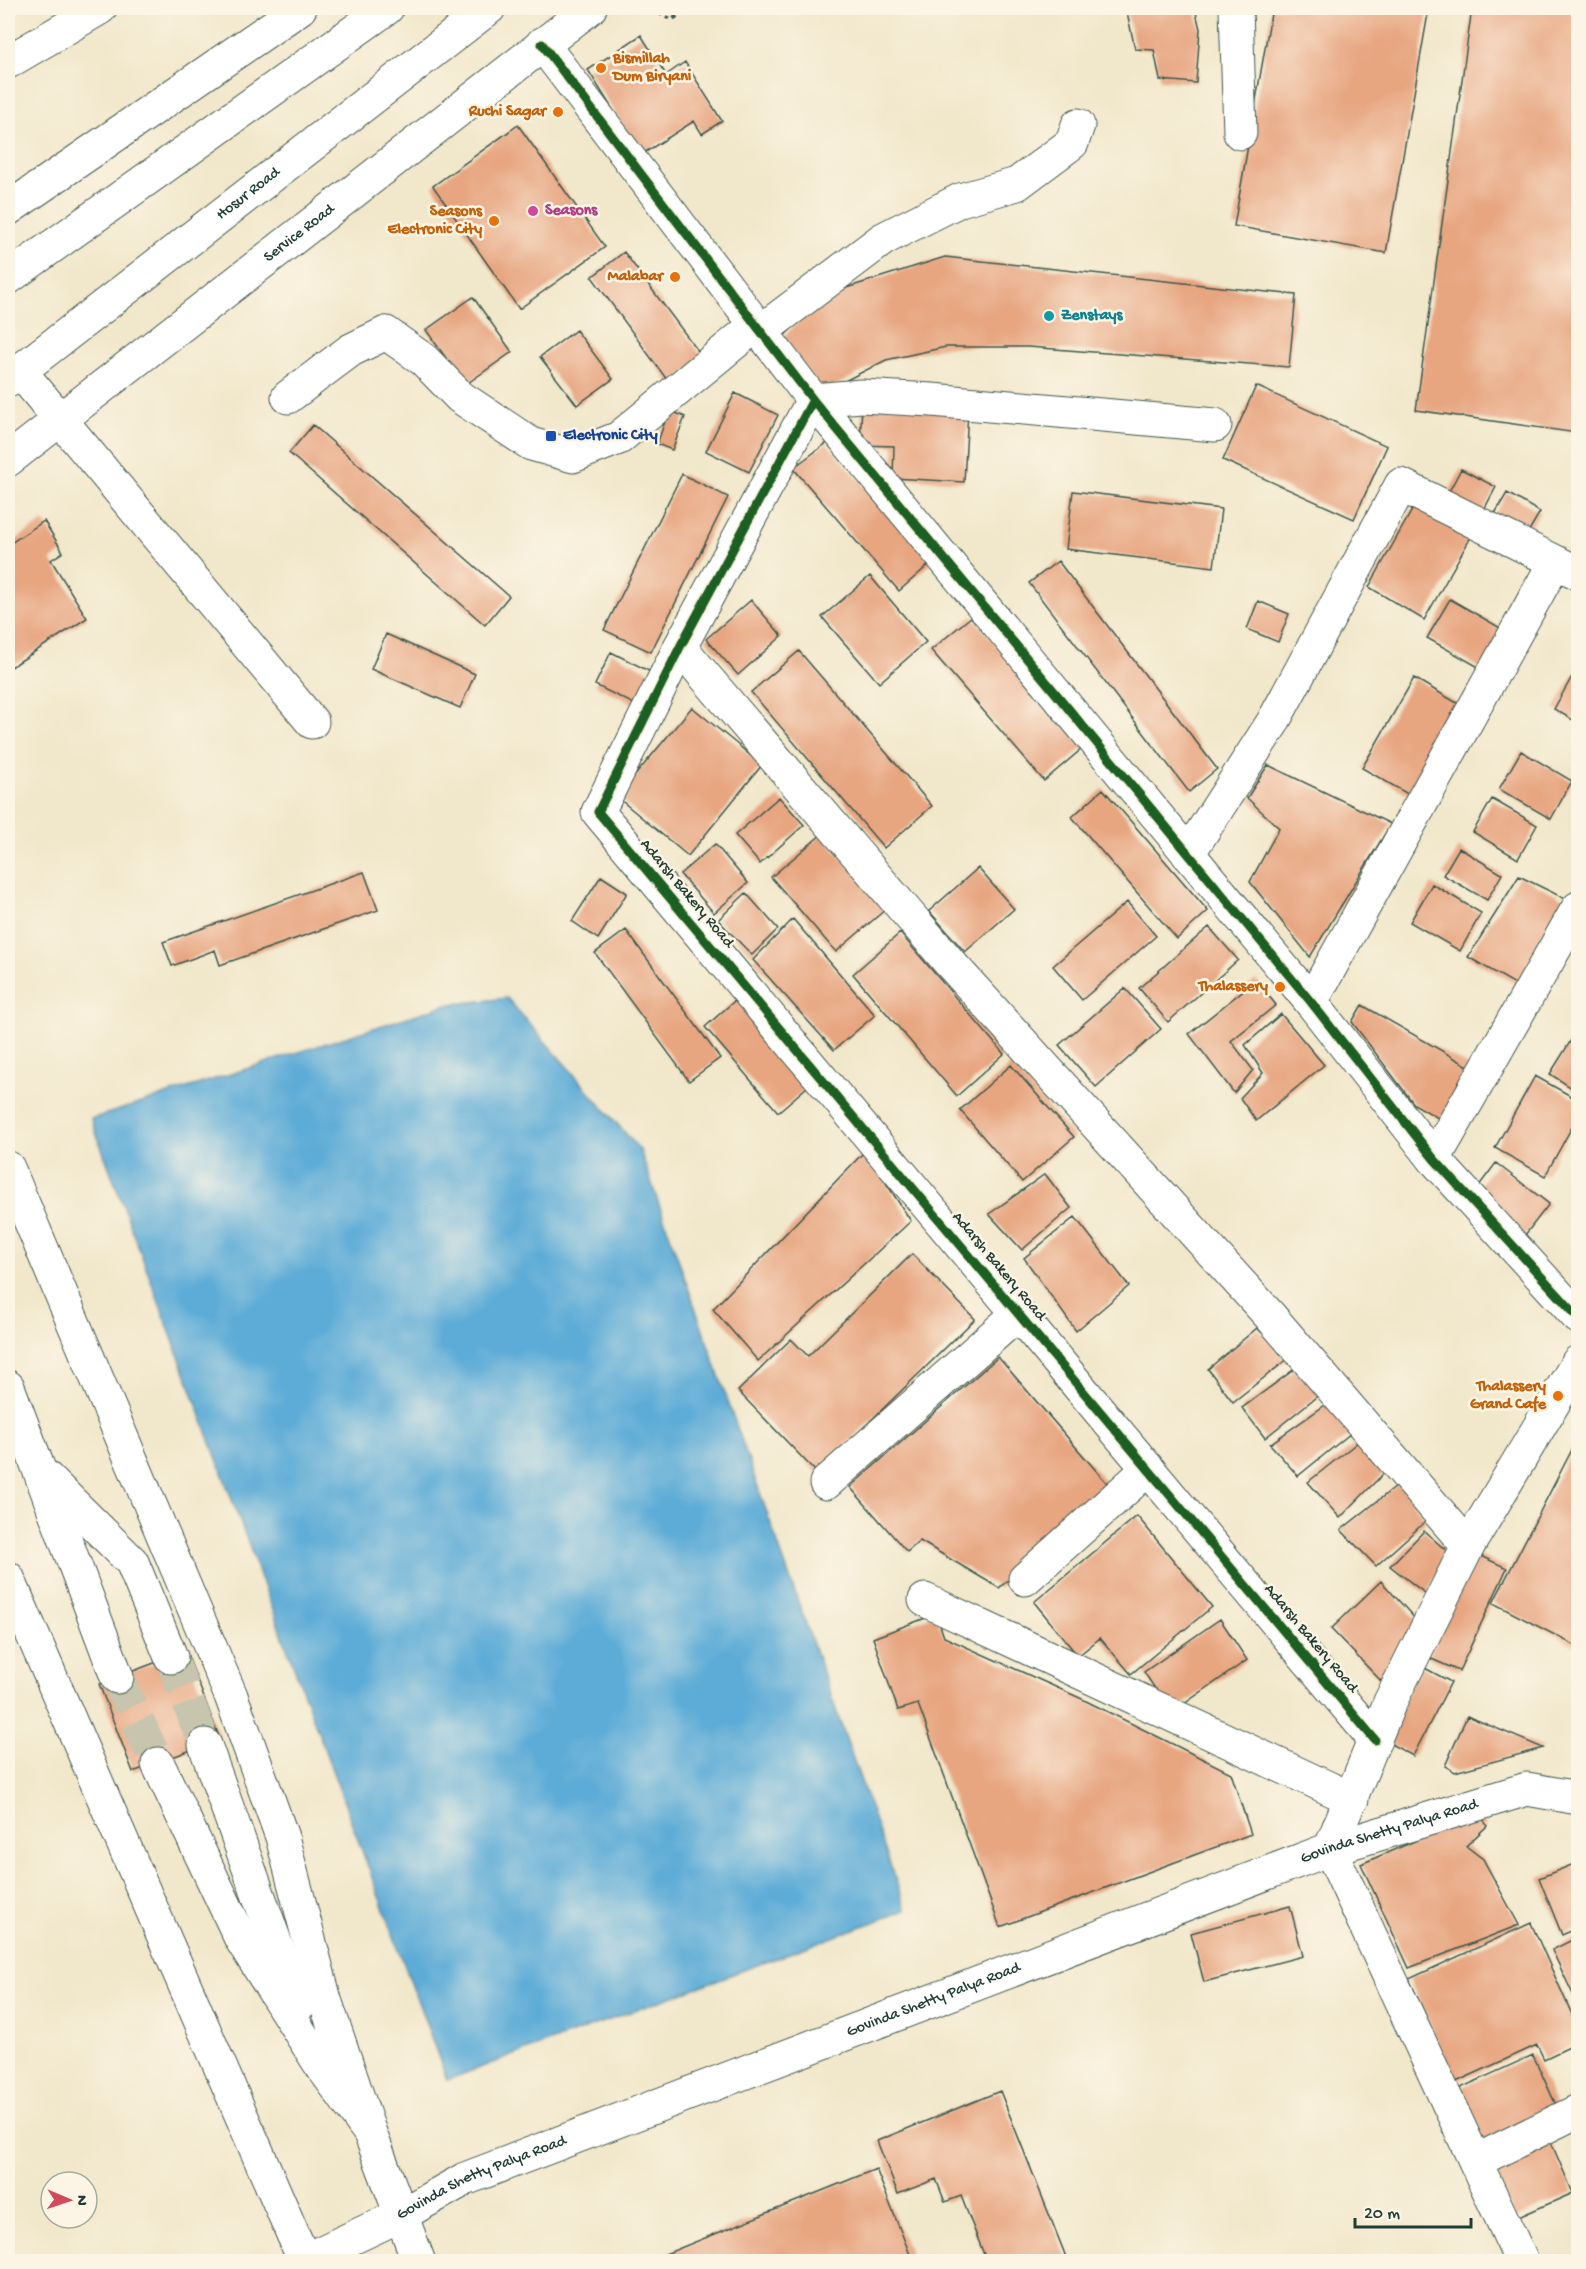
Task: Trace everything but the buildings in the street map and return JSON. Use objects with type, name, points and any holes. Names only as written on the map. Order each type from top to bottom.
[{"type":"main road","points":[[8,62],[100,8]]},
{"type":"main road","points":[[8,209],[300,8]]},
{"type":"main road","points":[[8,278],[387,8]]},
{"type":"main road","name":"Hosur Road","points":[[13,375],[489,8]]},
{"type":"main road","name":"Service Road","points":[[8,460],[58,418],[590,8]]},
{"type":"main road","points":[[1236,8],[1240,133]]},
{"type":"main road","points":[[542,44],[813,400],[1311,1002],[1434,1159],[1578,1318],[1567,1327],[1578,1360],[1468,1546],[1389,1702],[1330,1849],[1522,2262]]},
{"type":"main road","points":[[288,397],[351,350],[386,333],[424,360],[460,397],[531,444],[573,456],[619,438],[758,328],[883,239],[960,200],[1017,184],[1072,143],[1078,125]]},
{"type":"main road","points":[[13,375],[58,418],[312,722]]},
{"type":"main road","points":[[813,400],[861,396],[932,400],[1215,425]]},
{"type":"main road","points":[[813,400],[680,647],[950,963],[1270,1316],[1468,1546]]},
{"type":"main road","points":[[1188,854],[1273,722],[1401,485],[1567,567],[1311,1002]]},
{"type":"main road","name":"Adarsh Bakery Road","points":[[680,647],[598,812],[1375,1740]]},
{"type":"main road","points":[[1434,1159],[1578,908]]},
{"type":"main road","points":[[8,1168],[231,1696],[282,1837],[325,2000],[370,2133],[403,2214],[419,2262]]},
{"type":"main road","points":[[826,1484],[1018,1314]]},
{"type":"main road","points":[[8,1387],[117,1677]]},
{"type":"main road","points":[[38,1469],[132,1562],[171,1657]]},
{"type":"main road","points":[[1025,1579],[1148,1469]]},
{"type":"main road","points":[[8,1578],[305,2261]]},
{"type":"main road","points":[[925,1600],[1352,1799]]},
{"type":"main road","points":[[205,1746],[318,2061]]},
{"type":"main road","points":[[158,1764],[240,1939],[318,2061],[370,2133]]},
{"type":"main road","name":"Govinda Shetty Palya Road","points":[[305,2261],[403,2214],[465,2179],[1330,1849],[1527,1789],[1578,1798]]},
{"type":"main road","points":[[1476,2161],[1578,2111]]},
{"type":"path","points":[[650,8],[672,20],[687,8]]},
{"type":"water","points":[[507,998],[640,1150],[906,1910],[447,2080],[91,1119],[445,1005]]},
{"type":"tunnel","points":[[171,1657],[205,1745]]},
{"type":"tunnel","points":[[117,1677],[158,1764]]},
{"type":"cycle path","points":[[542,44],[813,400],[1311,1002],[1434,1159],[1578,1317]]},
{"type":"cycle path","points":[[813,400],[680,647],[598,812],[1375,1740]]},
{"type":"place","name":"Bismillah Dum Biryani","points":[[601,68]]},
{"type":"place","name":"Ruchi Sagar","points":[[558,112]]},
{"type":"place","name":"Seasons","points":[[533,211]]},
{"type":"place","name":"Seasons Electronic City","points":[[494,221]]},
{"type":"place","name":"Malabar","points":[[675,277]]},
{"type":"place","name":"Zenstays","points":[[1049,316]]},
{"type":"place","name":"Electronic City","points":[[551,436]]},
{"type":"place","name":"Thalassery","points":[[1280,987]]},
{"type":"place","name":"Thalassery Grand Cafe","points":[[1558,1396]]}]
